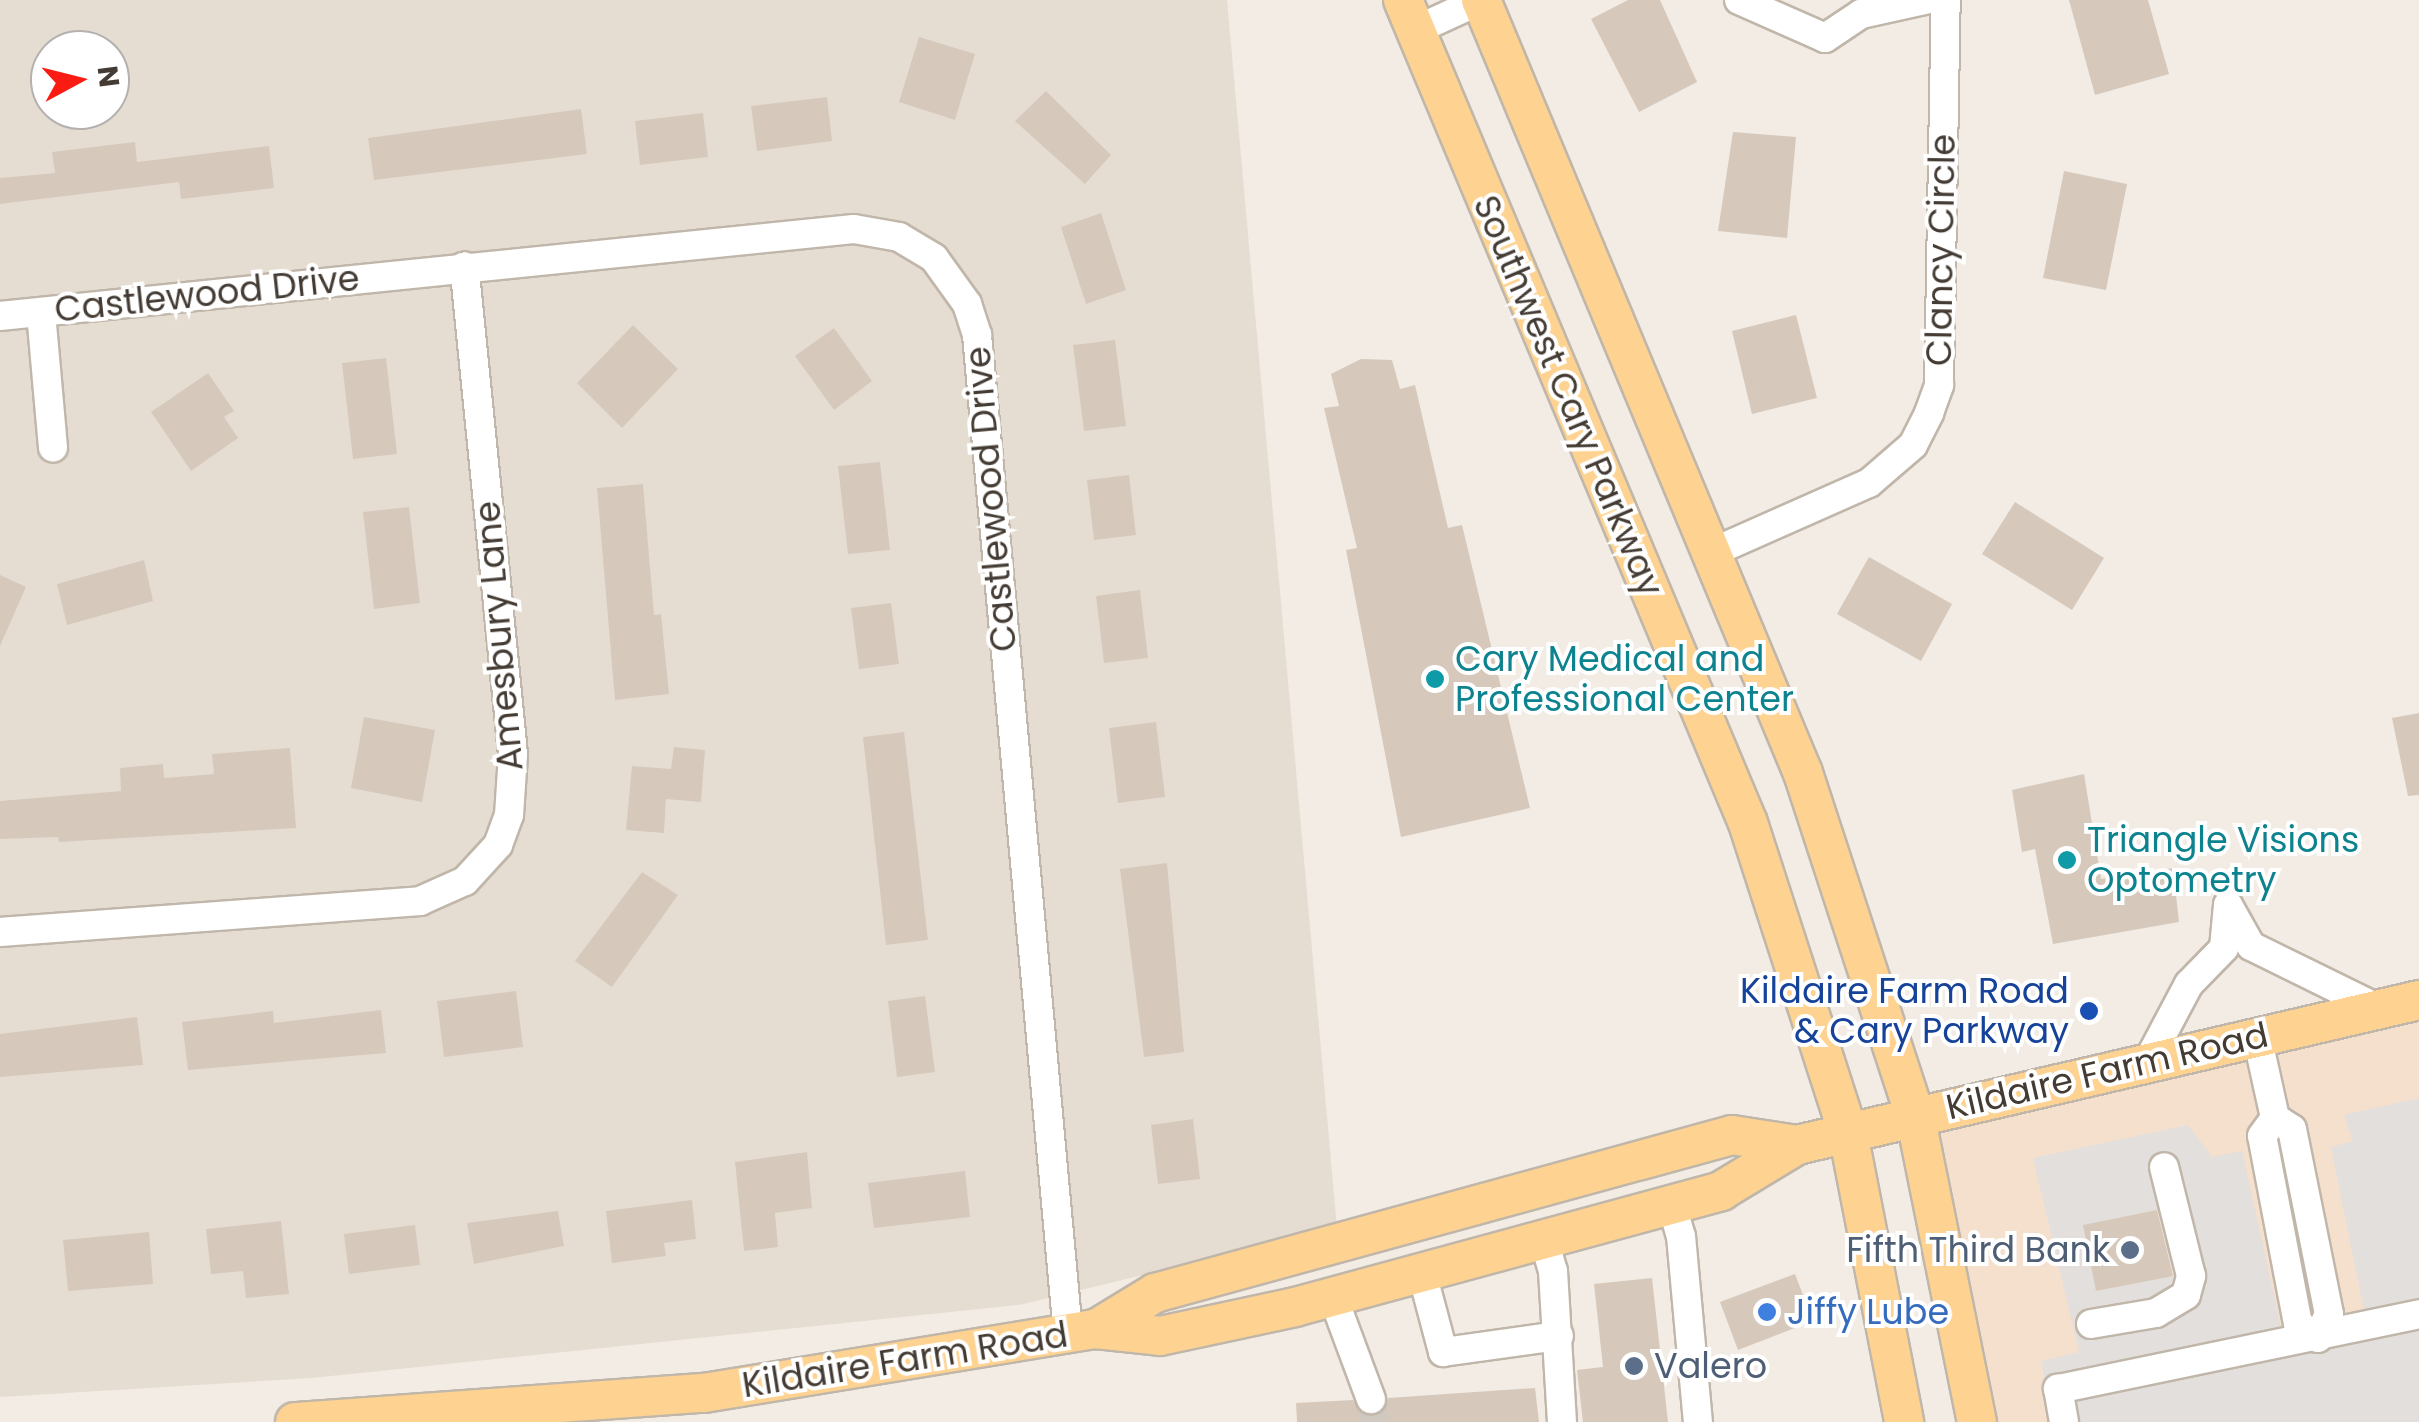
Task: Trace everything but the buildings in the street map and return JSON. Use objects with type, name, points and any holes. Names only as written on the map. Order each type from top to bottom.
[{"type":"main road","name":"Southwest Cary Parkway","points":[[1481,0],[1803,772],[1915,1115],[1977,1422]]},
{"type":"main road","name":"Southwest Cary Parkway","points":[[1410,15],[1748,823],[1848,1133],[1904,1422]]},
{"type":"main road","name":"Kildaire Farm Road","points":[[318,1421],[704,1393],[1082,1331],[1160,1336],[1332,1297],[1721,1191],[1797,1146],[2375,1007],[2419,1000]]},
{"type":"main road","name":"Kildaire Farm Road","points":[[1082,1331],[1156,1293],[1732,1135],[1797,1146]]},
{"type":"street","points":[[1410,15],[1481,0]]},
{"type":"street","points":[[1739,0],[1825,38],[1862,14],[1889,3],[1925,0]]},
{"type":"street","name":"Clancy Circle","points":[[1713,552],[1869,483],[1899,462],[1928,414],[1939,385],[1946,0]]},
{"type":"street","name":"Castlewood Drive","points":[[0,316],[464,266],[864,230],[899,237],[934,258],[966,304],[977,335],[1082,1331]]},
{"type":"street","name":"Amesbury Lane","points":[[0,932],[410,903],[465,882],[498,845],[509,815],[513,754],[464,266]]},
{"type":"street","points":[[40,313],[53,447]]},
{"type":"street","points":[[2148,1061],[2189,984],[2224,948],[2228,905],[2251,946],[2375,1007]]},
{"type":"street","points":[[2257,1036],[2275,1118],[2292,1129],[2329,1314],[2318,1338]]},
{"type":"street","points":[[2091,1324],[2156,1313],[2186,1295],[2190,1276],[2164,1167]]},
{"type":"street","points":[[1671,1202],[1681,1236],[1698,1422]]},
{"type":"street","points":[[1544,1240],[1559,1336],[1562,1422]]},
{"type":"street","points":[[1422,1273],[1442,1352],[1559,1336]]},
{"type":"street","points":[[1332,1297],[1371,1399]]},
{"type":"street","points":[[2064,1422],[2058,1389],[2419,1314]]},
{"type":"shaded area","points":[[0,0],[1227,0],[1337,1228],[1019,1305],[312,1378],[0,1397]]},
{"type":"shaded area","points":[[2419,1002],[2419,1422],[1977,1422],[1915,1115]]},
{"type":"shaded area","points":[[2419,1098],[2419,1422],[2053,1422],[2041,1361],[2079,1352],[2033,1158],[2188,1125],[2212,1157],[2242,1151],[2286,1349],[2369,1335],[2331,1147],[2353,1141],[2344,1115]],"holes":[[[2162,1209],[2175,1275],[2097,1291],[2084,1225]]]},
{"type":"tunnel","points":[[1371,1399],[1375,1422]]},
{"type":"place","name":"Cary Medical and Professional Center","points":[[1435,679]]},
{"type":"place","name":"Triangle Visions Optometry","points":[[2067,860]]},
{"type":"place","name":"Kildaire Farm Road & Cary Parkway","points":[[2089,1011]]},
{"type":"place","name":"Fifth Third Bank","points":[[2130,1250]]},
{"type":"place","name":"Jiffy Lube","points":[[1767,1312]]},
{"type":"place","name":"Valero","points":[[1634,1366]]}]
